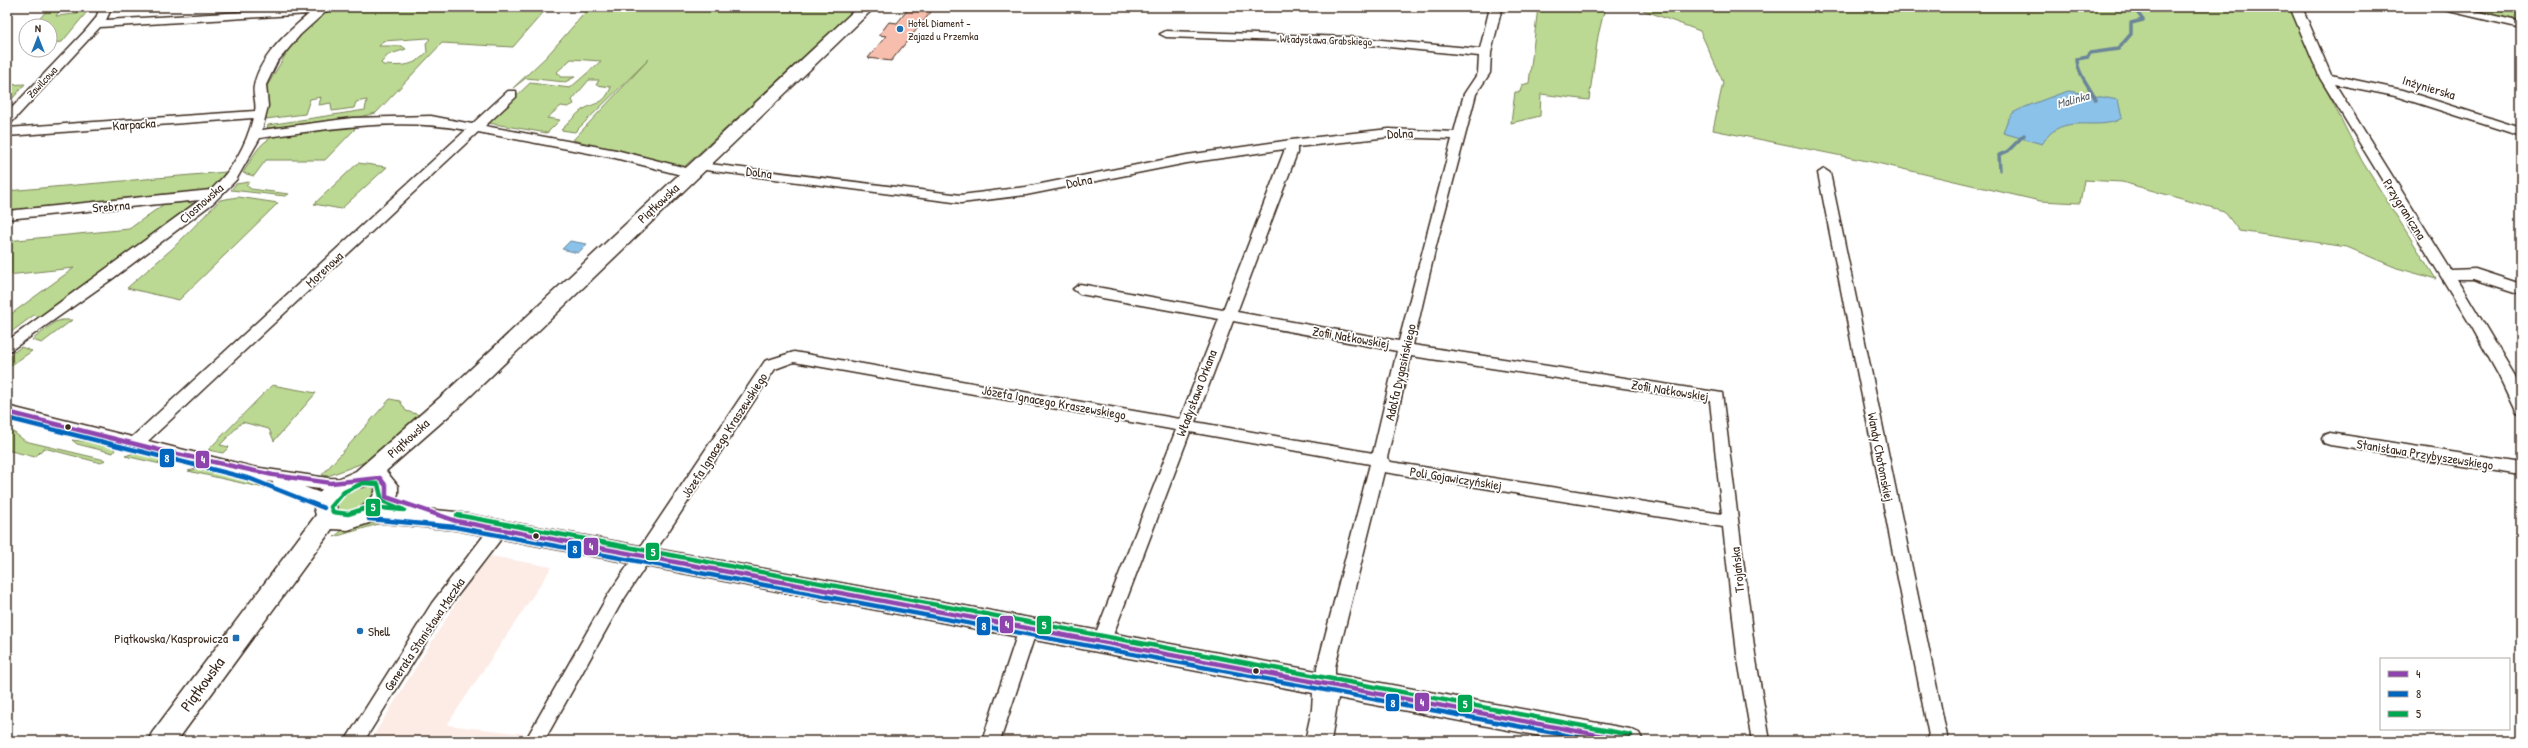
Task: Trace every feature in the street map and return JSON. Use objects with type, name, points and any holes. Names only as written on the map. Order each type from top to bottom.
[{"type":"street","name":"Zawilcowa","points":[[7,120],[97,24],[106,7]]},
{"type":"street","name":"Piątkowska","points":[[161,741],[203,682],[259,609],[326,540],[357,499],[398,461],[452,400],[866,7]]},
{"type":"street","name":"Adolfa Dygasińskiego","points":[[1318,741],[1325,709],[1326,667],[1379,460],[1429,246],[1460,136],[1470,94],[1484,74],[1485,53],[1496,7]]},
{"type":"street","name":"Przygraniczna","points":[[2296,7],[2306,27],[2316,60],[2326,78],[2446,275],[2514,378],[2521,408]]},
{"type":"street","points":[[2444,7],[2521,25]]},
{"type":"street","points":[[97,24],[323,8]]},
{"type":"street","name":"Ciosnowska","points":[[7,348],[130,260],[214,194],[230,178],[244,158],[256,135],[263,105],[260,86],[272,60],[293,34],[323,8]]},
{"type":"street","name":"Władysława Grabskiego","points":[[1166,34],[1349,40],[1485,53]]},
{"type":"street","name":"Inżynierska","points":[[2326,78],[2398,93],[2521,132]]},
{"type":"street","name":"Morenowa","points":[[135,444],[512,94]]},
{"type":"street","name":"Karpacka","points":[[7,132],[260,114]]},
{"type":"street","name":"Dolna","points":[[256,135],[352,122],[431,120],[694,169],[961,199],[1026,191],[1187,160],[1291,144],[1388,133],[1428,133],[1460,136]]},
{"type":"street","name":"Władysława Orkana","points":[[1101,643],[1226,315],[1288,159],[1291,144]]},
{"type":"street","name":"Wandy Chotomskiej","points":[[1824,173],[1939,741]]},
{"type":"street","name":"Srebrna","points":[[7,216],[214,194]]},
{"type":"street","points":[[2446,275],[2475,274],[2521,289]]},
{"type":"street","name":"Zofii Nałkowskiej","points":[[1080,289],[1406,347],[1416,352],[1716,397]]},
{"type":"street","name":"Józefa Ignacego Kraszewskiego","points":[[534,741],[614,600],[770,365],[794,357],[1184,424]]},
{"type":"street","name":"Trojańska","points":[[1716,397],[1732,522],[1746,654],[1761,741]]},
{"type":"street","points":[[7,412],[357,499],[456,522],[1630,741]]},
{"type":"street","name":"Poli Gojawiczyńskiej","points":[[1184,424],[1379,460],[1387,467],[1732,522]]},
{"type":"street","name":"Stanisława Przybyszewskiego","points":[[2330,439],[2521,469]]},
{"type":"street","points":[[253,473],[328,484],[357,499]]},
{"type":"street","name":"Generała Stanisława Maczka","points":[[354,741],[438,608],[498,530]]},
{"type":"street","points":[[991,741],[1028,629]]},
{"type":"shaded area","points":[[491,556],[552,567],[447,725],[525,734],[522,741],[370,741],[472,577]]},
{"type":"green space","points":[[50,7],[62,7],[56,16],[74,14],[91,7],[62,42],[58,42],[58,18],[40,18]]},
{"type":"green space","points":[[331,7],[548,7],[513,47],[442,43],[376,113],[355,118],[267,128],[268,125],[365,110],[367,100],[356,102],[354,108],[332,111],[331,103],[319,105],[321,97],[310,99],[305,114],[266,119],[267,86],[296,37]],"holes":[[[430,39],[426,43],[427,52],[412,63],[396,66],[383,65],[381,63],[388,55],[406,49],[402,46],[379,46],[383,41]]]},
{"type":"green space","points":[[590,7],[857,7],[684,167],[573,140],[649,59],[575,132],[561,130],[582,110],[603,100],[611,87],[596,85],[599,80],[589,80],[572,100],[574,104],[568,107],[561,106],[547,118],[560,120],[547,133],[488,123],[530,83],[570,88],[601,61],[571,59],[556,73],[560,74],[560,77],[575,77],[565,82],[526,78],[513,88],[546,57]]},
{"type":"green space","points":[[1538,7],[1605,7],[1598,36],[1589,100],[1541,94],[1540,116],[1511,123],[1515,92],[1520,92],[1522,85],[1529,83]]},
{"type":"green space","points":[[1635,7],[2291,7],[2313,63],[2362,161],[2436,279],[2397,268],[2347,247],[2239,231],[2224,211],[2122,182],[2084,180],[2080,203],[2040,201],[1877,163],[1713,130],[1723,82],[1700,31]]},
{"type":"green space","points":[[2461,7],[2521,7],[2521,21]]},
{"type":"green space","points":[[25,84],[7,105],[7,85]]},
{"type":"green space","points":[[351,124],[355,129],[325,160],[266,160],[254,176],[243,173],[253,156],[264,142],[275,136]]},
{"type":"green space","points":[[358,163],[387,167],[341,209],[314,204]]},
{"type":"green space","points":[[226,172],[213,187],[198,193],[7,212],[7,191]]},
{"type":"green space","points":[[249,182],[246,185],[251,189],[289,194],[285,196],[231,190],[236,184]]},
{"type":"green space","points":[[238,197],[278,203],[179,300],[127,288],[173,248],[220,200]]},
{"type":"green space","points":[[187,202],[195,204],[42,317],[34,315],[7,335],[7,317],[74,268],[7,275],[7,241],[129,229],[164,204]]},
{"type":"green space","points":[[72,320],[42,343],[32,340],[55,322]]},
{"type":"green space","points":[[21,347],[32,351],[7,368],[7,357]]},
{"type":"green space","points":[[272,385],[316,393],[274,441],[269,429],[242,422],[220,445],[229,447],[223,453],[208,450]]},
{"type":"green space","points":[[390,399],[400,401],[406,411],[420,415],[420,417],[376,458],[328,476],[322,475]]},
{"type":"green space","points":[[7,427],[25,441],[105,460],[101,463],[44,448],[35,457],[7,450]]},
{"type":"green space","points":[[72,440],[107,444],[115,450],[113,453],[77,444]]},
{"type":"green space","points":[[137,452],[172,460],[174,467],[125,456]]},
{"type":"green space","points":[[201,468],[249,479],[291,494],[188,471]]},
{"type":"green space","points":[[369,484],[376,492],[365,506],[354,512],[348,513],[337,508],[337,501],[343,493]]},
{"type":"green space","points":[[387,518],[382,523],[334,537],[345,528]]},
{"type":"water","points":[[2069,91],[2118,100],[2122,118],[2114,122],[2077,124],[2060,127],[2051,133],[2042,144],[2003,133],[2007,122],[2013,113],[2058,94]]},
{"type":"water","points":[[570,241],[587,244],[578,253],[562,249]]},
{"type":"building","name":"Hotel Diament - Zajazd u Przemka","points":[[910,7],[935,7],[891,61],[868,58],[886,36],[879,35],[889,22],[897,23]]},
{"type":"waterway","name":"Malinka","points":[[2096,100],[2081,75],[2077,59],[2088,57],[2090,53],[2118,49],[2131,34],[2131,23],[2143,20],[2137,12],[2144,10],[2140,7]]},
{"type":"waterway","name":"Malinka","points":[[2000,170],[1999,155],[2008,151],[2024,135]]},
{"type":"transit line","name":"4","points":[[7,412],[159,450],[273,475],[331,483],[380,478],[386,486],[386,497]]},
{"type":"transit line","name":"8","points":[[7,418],[251,479],[324,508]]},
{"type":"transit line","name":"5","points":[[363,483],[378,484],[382,501],[404,510],[370,507],[348,514],[333,512],[331,507],[337,498],[349,489],[363,483]]},
{"type":"transit line","name":"4","points":[[386,497],[456,521],[1630,741]]},
{"type":"transit line","name":"5","points":[[457,515],[1631,735]]},
{"type":"transit line","name":"8","points":[[369,519],[455,527],[1597,741]]},
{"type":"place","name":"Hotel Diament - Zajazd u Przemka","points":[[900,29]]},
{"type":"place","name":"Shell","points":[[360,631]]},
{"type":"place","name":"Piątkowska/Kasprowicza","points":[[236,638]]}]
